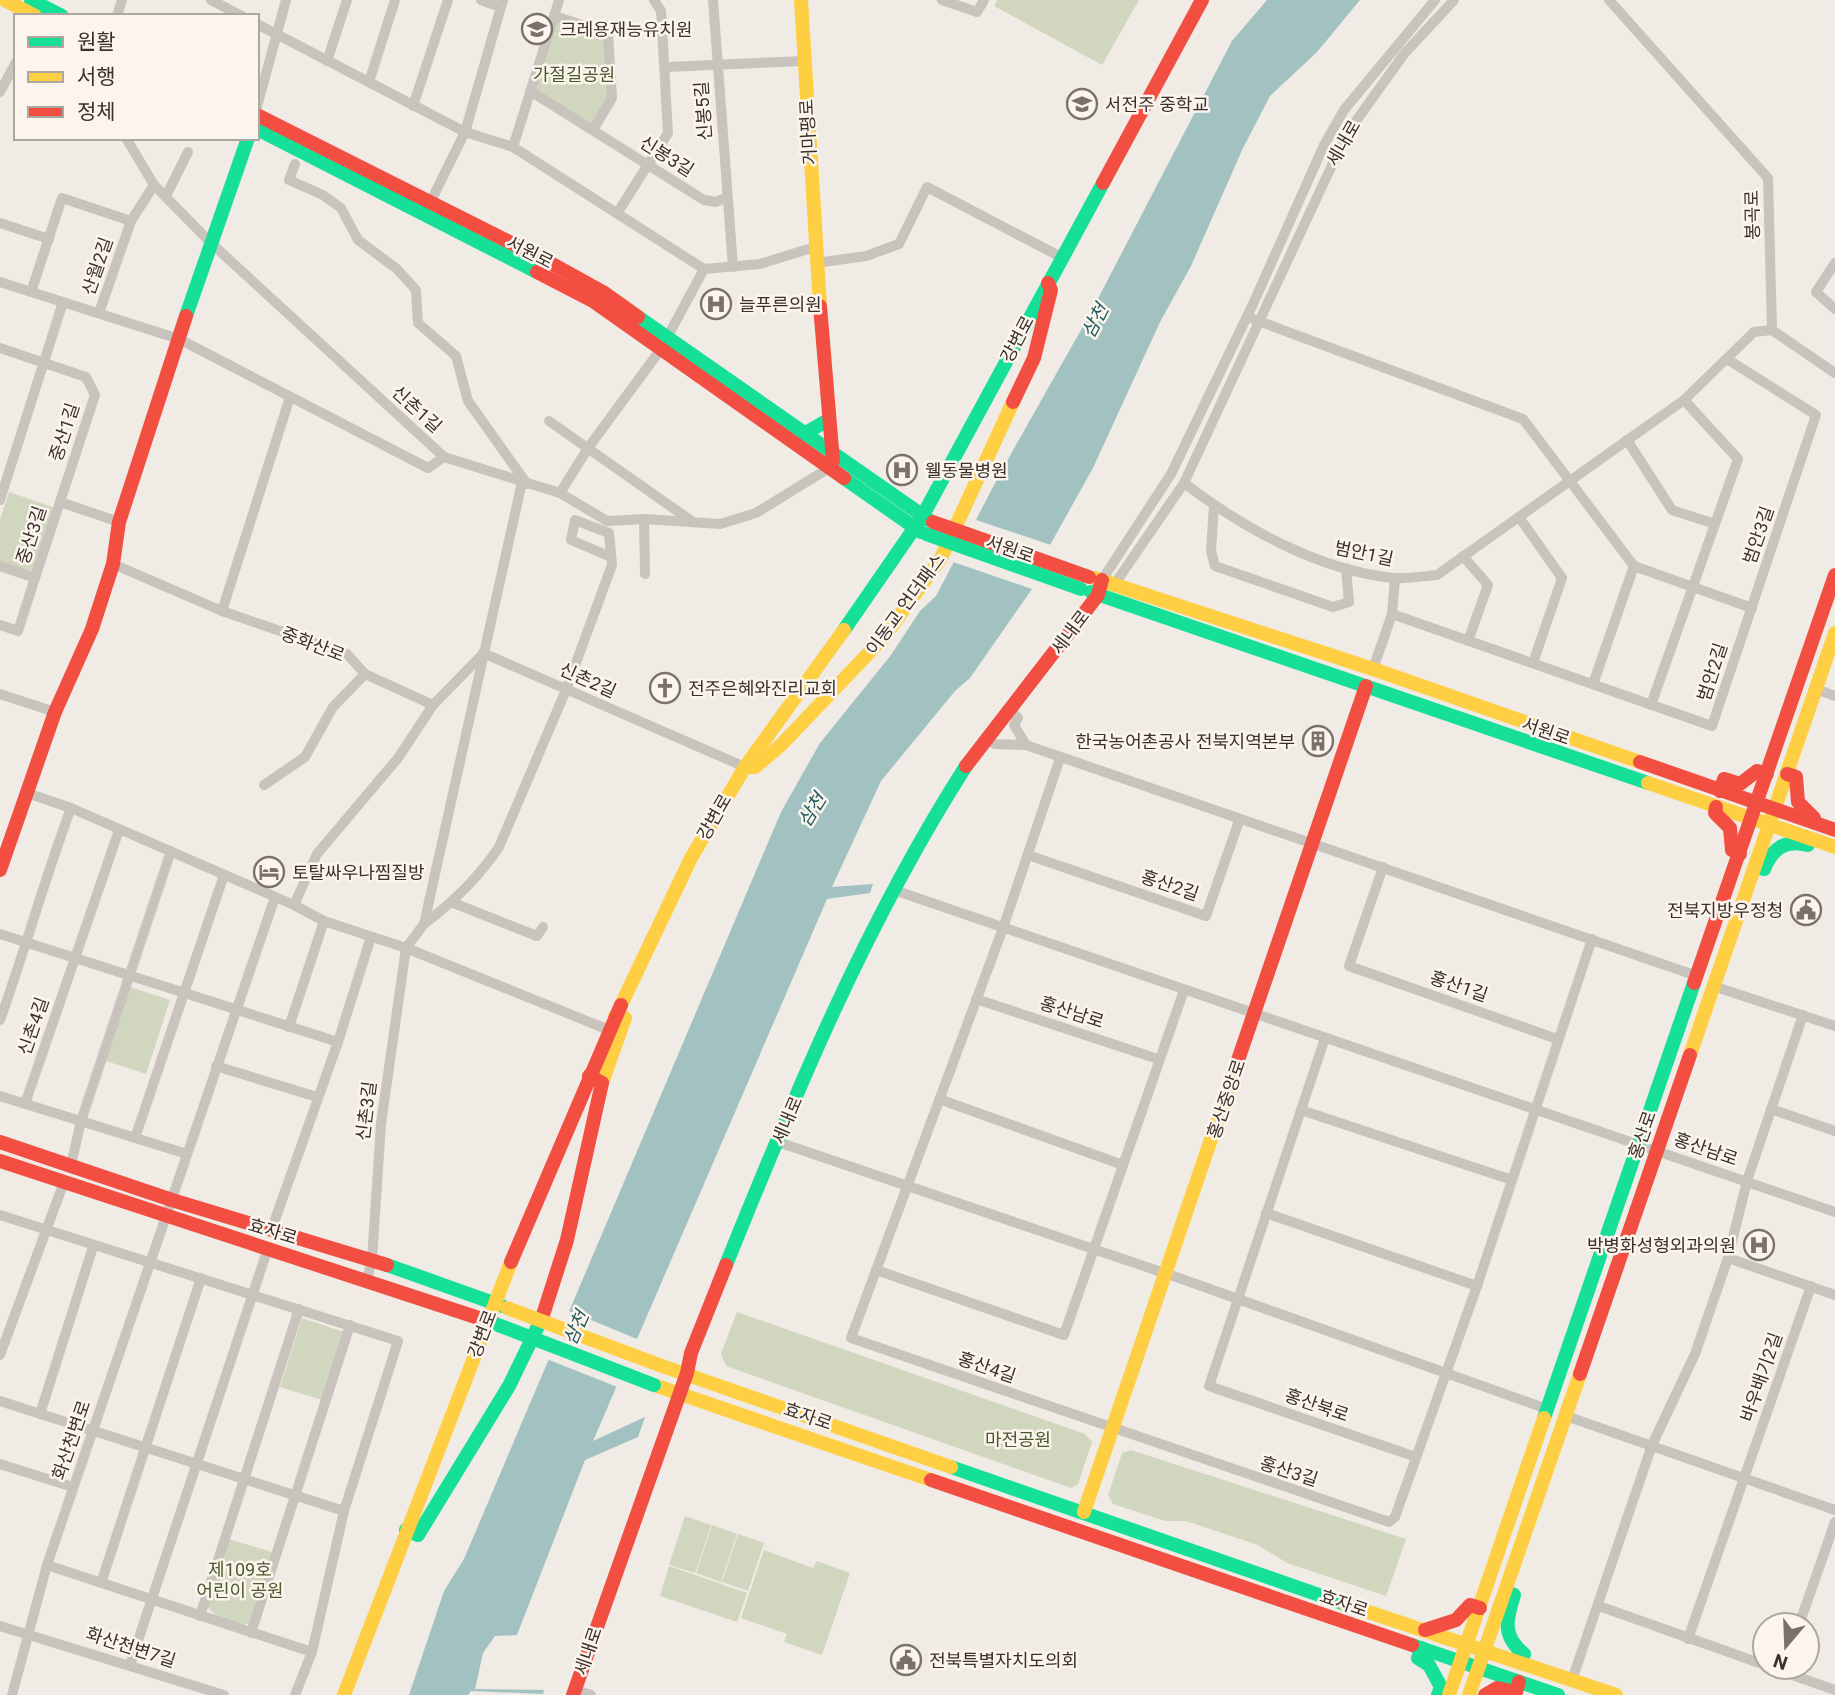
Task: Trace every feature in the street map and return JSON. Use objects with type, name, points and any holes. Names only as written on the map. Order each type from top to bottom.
[{"type":"street","points":[[5,0],[31,14]]},
{"type":"street","points":[[31,0],[58,14]]},
{"type":"street","points":[[211,0],[227,4]]},
{"type":"street","points":[[259,99],[286,0]]},
{"type":"street","points":[[327,61],[347,0]]},
{"type":"street","points":[[369,82],[395,0]]},
{"type":"street","points":[[414,106],[448,0]]},
{"type":"street","points":[[427,208],[465,132],[501,3],[481,0]]},
{"type":"street","points":[[513,147],[559,0]]},
{"type":"street","name":"신봉5길","points":[[618,212],[668,133],[661,11],[654,0]]},
{"type":"street","name":"신봉5길","points":[[713,0],[727,197]]},
{"type":"street","name":"거마평로","points":[[801,0],[814,247],[832,463]]},
{"type":"street","points":[[942,0],[977,12],[984,0]]},
{"type":"street","name":"강변로","points":[[344,1695],[406,1530],[596,1080],[609,1030],[691,858],[745,767],[924,525],[1060,257],[1202,0]]},
{"type":"street","name":"세내로","points":[[1097,583],[1171,474],[1247,317],[1324,145],[1344,110],[1435,0]]},
{"type":"street","name":"세내로","points":[[1097,583],[1184,483],[1346,135],[1404,54],[1454,0]]},
{"type":"street","name":"봉곡로","points":[[1609,0],[1769,178],[1772,330]]},
{"type":"street","points":[[554,16],[608,33],[612,98],[593,130]]},
{"type":"street","points":[[259,25],[465,132],[513,147],[704,269],[760,264],[814,247]]},
{"type":"street","name":"신봉5길","points":[[666,67],[804,61]]},
{"type":"street","points":[[5,86],[14,66]]},
{"type":"street","name":"신봉3길","points":[[530,91],[704,200],[716,202],[727,197]]},
{"type":"street","name":"서원로","points":[[259,116],[664,342],[804,434],[832,463]]},
{"type":"street","name":"서원로","points":[[259,130],[427,208]]},
{"type":"street","name":"신촌1길","points":[[127,140],[154,186],[210,242],[444,457],[561,493],[607,521],[644,519],[720,524],[756,513],[832,463]]},
{"type":"street","points":[[0,870],[54,712],[92,629],[113,564],[119,522],[210,242],[247,140]]},
{"type":"street","points":[[166,196],[188,152]]},
{"type":"street","points":[[295,164],[289,180],[323,195],[341,208],[358,240],[397,269],[416,290],[418,323],[456,356],[468,401],[525,483]]},
{"type":"street","points":[[131,221],[154,186]]},
{"type":"street","points":[[816,263],[866,256],[899,244],[927,187],[1060,257]]},
{"type":"street","points":[[727,197],[733,267]]},
{"type":"street","name":"산월2길","points":[[31,292],[62,198],[131,221],[99,313]]},
{"type":"street","points":[[0,223],[49,239]]},
{"type":"street","points":[[1835,263],[1816,292],[1835,309]]},
{"type":"street","points":[[561,493],[588,448],[664,342],[704,269]]},
{"type":"street","name":"이동교 언더패스","points":[[745,767],[755,767],[780,746],[857,668],[884,637],[941,558],[1034,358],[1051,290],[1048,281]]},
{"type":"street","name":"산월2길","points":[[0,282],[179,339]]},
{"type":"street","points":[[0,500],[63,302]]},
{"type":"street","points":[[1247,317],[1523,419],[1634,566],[1752,608]]},
{"type":"street","points":[[1772,330],[1835,373]]},
{"type":"street","name":"범안1길","points":[[1184,483],[1214,506],[1318,561],[1395,578],[1437,575],[1570,478],[1684,400],[1754,332],[1772,330]]},
{"type":"street","points":[[179,339],[428,468],[444,457]]},
{"type":"street","name":"서원로","points":[[664,342],[832,463],[924,525],[1097,583],[1373,669],[1835,830]]},
{"type":"street","name":"중산1길","points":[[0,348],[86,377],[95,395],[60,502]]},
{"type":"street","name":"범안3길","points":[[1727,359],[1816,415],[1752,608]]},
{"type":"street","points":[[222,611],[290,397]]},
{"type":"street","points":[[1651,705],[1738,459],[1684,400]]},
{"type":"street","points":[[804,434],[828,420]]},
{"type":"street","points":[[549,421],[694,522]]},
{"type":"street","points":[[1627,440],[1672,510],[1715,524]]},
{"type":"street","name":"신촌3길","points":[[424,924],[525,483]]},
{"type":"street","points":[[60,502],[119,522]]},
{"type":"street","name":"중산3길","points":[[0,625],[18,631],[60,502]]},
{"type":"street","points":[[574,502],[575,520],[571,540],[611,557],[609,533],[575,520]]},
{"type":"street","points":[[1214,506],[1211,551],[1214,566],[1333,607],[1349,602],[1346,568]]},
{"type":"street","points":[[1519,517],[1562,578],[1533,663]]},
{"type":"street","points":[[644,519],[645,574]]},
{"type":"street","points":[[1463,555],[1488,585],[1468,640]]},
{"type":"street","name":"신촌3길","points":[[366,1279],[372,1260],[381,1124],[406,948],[424,924],[451,902],[488,864],[499,847],[566,690],[612,565],[611,557]]},
{"type":"street","name":"중화산로","points":[[113,564],[222,611],[347,654],[365,674],[333,707],[304,757],[264,785]]},
{"type":"street","name":"중산3길","points":[[0,566],[35,578]]},
{"type":"street","points":[[1593,684],[1634,566]]},
{"type":"street","name":"홍산로","points":[[1449,1695],[1835,575]]},
{"type":"street","points":[[1373,669],[1392,614],[1395,578]]},
{"type":"street","name":"서원로","points":[[1097,583],[1098,595],[1835,847]]},
{"type":"street","name":"세내로","points":[[574,1692],[687,1373],[691,1353],[824,1035],[894,890],[955,782],[1098,595]]},
{"type":"street","name":"범안2길","points":[[1392,614],[1712,726],[1752,608]]},
{"type":"street","name":"홍산로","points":[[1469,1695],[1835,633]]},
{"type":"street","points":[[294,905],[317,854],[398,758],[433,705],[484,653]]},
{"type":"street","name":"신촌2길","points":[[484,653],[745,767]]},
{"type":"street","points":[[365,674],[433,705]]},
{"type":"street","name":"홍산중앙로","points":[[1084,1512],[1366,686]]},
{"type":"street","points":[[1816,690],[1835,696]]},
{"type":"street","points":[[0,694],[54,712]]},
{"type":"street","points":[[1010,710],[1018,718],[1014,725],[1026,745]]},
{"type":"street","points":[[986,739],[995,744],[1026,745],[1239,821],[1383,867],[1697,976]]},
{"type":"street","points":[[1060,758],[1003,928],[876,1270],[1064,1335],[1184,990]]},
{"type":"street","points":[[1720,791],[1724,779],[1740,784],[1757,771],[1767,774]]},
{"type":"street","points":[[1787,774],[1796,777],[1794,794],[1800,808],[1815,817],[1813,823]]},
{"type":"street","points":[[27,793],[71,807],[294,905],[324,921],[406,948],[609,1030]]},
{"type":"street","points":[[1717,806],[1715,813],[1727,821],[1733,831],[1732,850],[1740,854]]},
{"type":"street","name":"신촌4길","points":[[0,1020],[27,943],[45,877],[71,807]]},
{"type":"street","name":"홍산2길","points":[[1028,855],[1206,916],[1239,821]]},
{"type":"street","name":"신촌4길","points":[[25,1104],[119,830]]},
{"type":"street","points":[[1755,867],[1764,869],[1774,848],[1784,843],[1801,842],[1817,848],[1819,841]]},
{"type":"street","points":[[71,1165],[81,1121],[171,851]]},
{"type":"street","name":"홍산1길","points":[[1383,867],[1349,966],[1557,1039]]},
{"type":"street","points":[[135,1138],[224,875]]},
{"type":"street","name":"홍산남로","points":[[894,890],[1835,1212]]},
{"type":"street","points":[[173,1200],[275,897]]},
{"type":"street","points":[[451,902],[537,936],[542,927]]},
{"type":"street","points":[[289,1027],[324,921]]},
{"type":"street","points":[[0,934],[237,1012],[338,1042]]},
{"type":"street","points":[[271,1231],[338,1042],[352,990],[371,937]]},
{"type":"street","points":[[1416,1457],[1477,1286],[1592,939]]},
{"type":"street","points":[[1713,986],[1835,1026]]},
{"type":"street","name":"홍산남로","points":[[976,999],[1158,1059]]},
{"type":"street","name":"홍산남로","points":[[1652,1446],[1695,1354],[1728,1258],[1746,1181],[1803,1015]]},
{"type":"street","points":[[406,1530],[418,1535],[498,1403],[551,1293],[578,1197],[596,1080],[625,1018],[615,1016]]},
{"type":"street","points":[[1325,1038],[1301,1110],[1512,1180]]},
{"type":"street","points":[[216,1066],[317,1097]]},
{"type":"street","points":[[0,1096],[187,1154]]},
{"type":"street","points":[[939,1099],[1123,1165]]},
{"type":"street","name":"홍산북로","points":[[1301,1110],[1209,1386],[1416,1457]]},
{"type":"street","points":[[1771,1110],[1835,1131]]},
{"type":"street","name":"효자로","points":[[0,1142],[173,1200],[372,1260],[662,1366],[1615,1695]]},
{"type":"street","points":[[778,1142],[1237,1298],[1547,1409]]},
{"type":"street","name":"효자로","points":[[0,1161],[167,1218],[366,1279],[492,1323],[654,1385],[1558,1695]]},
{"type":"street","points":[[0,1355],[15,1308],[47,1232],[64,1182]]},
{"type":"street","name":"화산천변로","points":[[12,1695],[47,1565],[173,1200]]},
{"type":"street","points":[[1266,1213],[1477,1286]]},
{"type":"street","points":[[0,1215],[93,1247],[398,1340],[344,1511],[312,1652],[295,1695]]},
{"type":"street","points":[[40,1414],[93,1247]]},
{"type":"street","points":[[130,1665],[268,1248]]},
{"type":"street","points":[[1728,1258],[1835,1294]]},
{"type":"street","name":"홍산4길","points":[[876,1270],[850,1338],[1111,1429]]},
{"type":"street","points":[[101,1583],[201,1278]]},
{"type":"street","name":"바우배기2길","points":[[1744,1478],[1811,1286]]},
{"type":"street","points":[[200,1616],[299,1309]]},
{"type":"street","points":[[251,1633],[350,1325]]},
{"type":"street","points":[[0,1401],[344,1511]]},
{"type":"street","points":[[1566,1416],[1835,1510]]},
{"type":"street","name":"홍산3길","points":[[1111,1429],[1389,1522],[1395,1517],[1416,1457]]},
{"type":"street","points":[[1572,1680],[1652,1446]]},
{"type":"street","points":[[0,1464],[73,1487]]},
{"type":"street","points":[[1688,1639],[1744,1478]]},
{"type":"street","points":[[1804,1611],[1835,1522]]},
{"type":"street","points":[[47,1565],[312,1652]]},
{"type":"street","points":[[1504,1592],[1514,1595],[1505,1633],[1511,1645],[1524,1654],[1521,1663]]},
{"type":"street","points":[[1423,1630],[1454,1622],[1464,1615],[1470,1605],[1480,1608]]},
{"type":"street","points":[[1599,1606],[1751,1660]]},
{"type":"street","name":"화산천변7길","points":[[0,1626],[224,1695]]},
{"type":"street","points":[[1421,1648],[1418,1658],[1429,1665],[1441,1687],[1438,1695]]},
{"type":"street","points":[[1814,1681],[1835,1689]]},
{"type":"street","points":[[1485,1695],[1497,1688],[1516,1692],[1519,1682]]},
{"type":"street","points":[[574,1692],[591,1695]]},
{"type":"green space","points":[[997,0],[1139,0],[1102,65],[994,6]]},
{"type":"green space","name":"가절길공원","points":[[554,16],[608,33],[612,98],[593,130],[530,91]]},
{"type":"green space","points":[[9,492],[55,508],[34,572],[0,562],[0,520]]},
{"type":"green space","points":[[130,987],[170,1000],[146,1074],[106,1061]]},
{"type":"green space","name":"마전공원","points":[[737,1312],[1085,1434],[1092,1442],[1078,1484],[1071,1488],[726,1366],[721,1354]]},
{"type":"green space","points":[[302,1318],[344,1332],[322,1400],[280,1387]]},
{"type":"green space","points":[[1131,1450],[1406,1539],[1386,1596],[1287,1563],[1258,1545],[1186,1521],[1165,1521],[1113,1504],[1108,1495],[1122,1453]]},
{"type":"green space","points":[[685,1516],[711,1525],[695,1573],[669,1565]]},
{"type":"green space","points":[[712,1525],[737,1534],[721,1582],[696,1573]]},
{"type":"green space","points":[[738,1534],[764,1543],[748,1591],[722,1582]]},
{"type":"green space","name":"제109호 어린이 공원","points":[[229,1539],[272,1552],[249,1624],[226,1620],[207,1606]]},
{"type":"green space","points":[[764,1550],[813,1568],[817,1561],[850,1573],[822,1655],[784,1642],[787,1634],[741,1618]]},
{"type":"green space","points":[[669,1566],[747,1593],[737,1622],[660,1596]]},
{"type":"water","name":"삼천","points":[[1267,0],[1360,0],[1317,52],[1270,96],[1243,148],[1191,266],[1160,322],[1093,468],[1050,545],[1032,589],[970,678],[955,691],[881,781],[832,887],[873,884],[870,893],[827,899],[593,1441],[645,1417],[638,1437],[585,1460],[517,1635],[495,1636],[483,1653],[475,1689],[544,1690],[543,1694],[471,1691],[468,1695],[409,1695],[444,1591],[464,1559],[781,812],[820,743],[891,655],[920,611],[936,596],[1003,468],[1090,314],[1232,41]]},
{"type":"pier","points":[[973,519],[1054,546],[1035,590],[950,561]]},
{"type":"pier","points":[[564,1309],[642,1341],[620,1388],[544,1358]]},
{"type":"traffic: fast","points":[[31,0],[58,14]]},
{"type":"traffic: fast","points":[[259,130],[537,272]]},
{"type":"traffic: fast","points":[[186,316],[247,140]]},
{"type":"traffic: fast","points":[[844,630],[922,517],[1103,183]]},
{"type":"traffic: fast","points":[[638,317],[929,520]]},
{"type":"traffic: fast","points":[[804,434],[828,420]]},
{"type":"traffic: fast","points":[[844,478],[921,532]]},
{"type":"traffic: fast","points":[[926,534],[1081,589]]},
{"type":"traffic: fast","points":[[1091,592],[1648,783]]},
{"type":"traffic: fast","points":[[726,1265],[806,1073],[864,947],[930,825],[966,766]]},
{"type":"traffic: fast","points":[[1755,867],[1764,869],[1771,856],[1786,844],[1808,845]]},
{"type":"traffic: fast","points":[[1544,1418],[1694,983]]},
{"type":"traffic: fast","points":[[387,1265],[502,1306]]},
{"type":"traffic: fast","points":[[406,1530],[418,1535],[509,1386],[542,1318]]},
{"type":"traffic: fast","points":[[498,1325],[654,1385]]},
{"type":"traffic: fast","points":[[951,1467],[1345,1604]]},
{"type":"traffic: fast","points":[[1505,1592],[1514,1595],[1508,1627],[1512,1641],[1524,1654],[1521,1663]]},
{"type":"traffic: fast","points":[[1412,1645],[1558,1695]]},
{"type":"traffic: fast","points":[[1421,1648],[1418,1658],[1429,1665],[1441,1687],[1438,1695]]},
{"type":"traffic: slow","points":[[5,0],[31,14]]},
{"type":"traffic: slow","points":[[801,0],[820,306]]},
{"type":"traffic: slow","points":[[746,767],[755,767],[780,746],[884,637],[941,558],[1013,402]]},
{"type":"traffic: slow","points":[[1094,578],[1373,669],[1640,762]]},
{"type":"traffic: slow","points":[[621,1005],[691,858],[745,767],[844,630]]},
{"type":"traffic: slow","points":[[1690,1055],[1835,633]]},
{"type":"traffic: slow","points":[[1648,783],[1835,847]]},
{"type":"traffic: slow","points":[[602,1083],[625,1018],[615,1016]]},
{"type":"traffic: slow","points":[[1084,1512],[1237,1063]]},
{"type":"traffic: slow","points":[[344,1695],[511,1262]]},
{"type":"traffic: slow","points":[[507,1308],[662,1366]]},
{"type":"traffic: slow","points":[[662,1366],[951,1467]]},
{"type":"traffic: slow","points":[[1469,1695],[1580,1374]]},
{"type":"traffic: slow","points":[[654,1385],[931,1480]]},
{"type":"traffic: slow","points":[[1449,1695],[1544,1418]]},
{"type":"traffic: slow","points":[[1345,1604],[1616,1695]]},
{"type":"traffic: jam","points":[[1103,183],[1202,0]]},
{"type":"traffic: jam","points":[[259,116],[547,261],[603,292],[638,317]]},
{"type":"traffic: jam","points":[[537,272],[593,301],[844,478]]},
{"type":"traffic: jam","points":[[1013,402],[1034,358],[1051,290],[1048,283]]},
{"type":"traffic: jam","points":[[820,306],[833,461]]},
{"type":"traffic: jam","points":[[0,870],[55,712],[92,629],[113,564],[119,522],[186,316]]},
{"type":"traffic: jam","points":[[933,522],[1089,577]]},
{"type":"traffic: jam","points":[[1694,983],[1835,575]]},
{"type":"traffic: jam","points":[[966,766],[1098,595],[1102,580]]},
{"type":"traffic: jam","points":[[1237,1063],[1366,686]]},
{"type":"traffic: jam","points":[[1640,762],[1835,830]]},
{"type":"traffic: jam","points":[[1720,791],[1724,779],[1740,784],[1757,771],[1767,774]]},
{"type":"traffic: jam","points":[[1787,774],[1796,777],[1798,802],[1814,818]]},
{"type":"traffic: jam","points":[[1716,807],[1715,813],[1730,828],[1732,850],[1740,854]]},
{"type":"traffic: jam","points":[[511,1262],[621,1005]]},
{"type":"traffic: jam","points":[[1580,1374],[1690,1055]]},
{"type":"traffic: jam","points":[[542,1318],[567,1240],[602,1083],[589,1076]]},
{"type":"traffic: jam","points":[[0,1142],[172,1200],[387,1265]]},
{"type":"traffic: jam","points":[[0,1161],[494,1323]]},
{"type":"traffic: jam","points":[[573,1695],[687,1373],[691,1353],[726,1265]]},
{"type":"traffic: jam","points":[[931,1480],[1412,1645]]},
{"type":"traffic: jam","points":[[1425,1630],[1456,1620],[1470,1605],[1480,1608]]},
{"type":"traffic: jam","points":[[1485,1695],[1497,1688],[1516,1692],[1519,1682]]},
{"type":"place","name":"크레용재능유치원","points":[[537,29]]},
{"type":"place","name":"서전주 중학교","points":[[1082,104]]},
{"type":"place","name":"늘푸른의원","points":[[716,304]]},
{"type":"place","name":"웰동물병원","points":[[902,470]]},
{"type":"place","name":"전주은혜와진리교회","points":[[665,688]]},
{"type":"place","name":"한국농어촌공사 전북지역본부","points":[[1318,741]]},
{"type":"place","name":"토탈싸우나찜질방","points":[[269,872]]},
{"type":"place","name":"전북지방우정청","points":[[1806,910]]},
{"type":"place","name":"박병화성형외과의원","points":[[1759,1245]]},
{"type":"place","name":"전북특별자치도의회","points":[[906,1660]]}]
